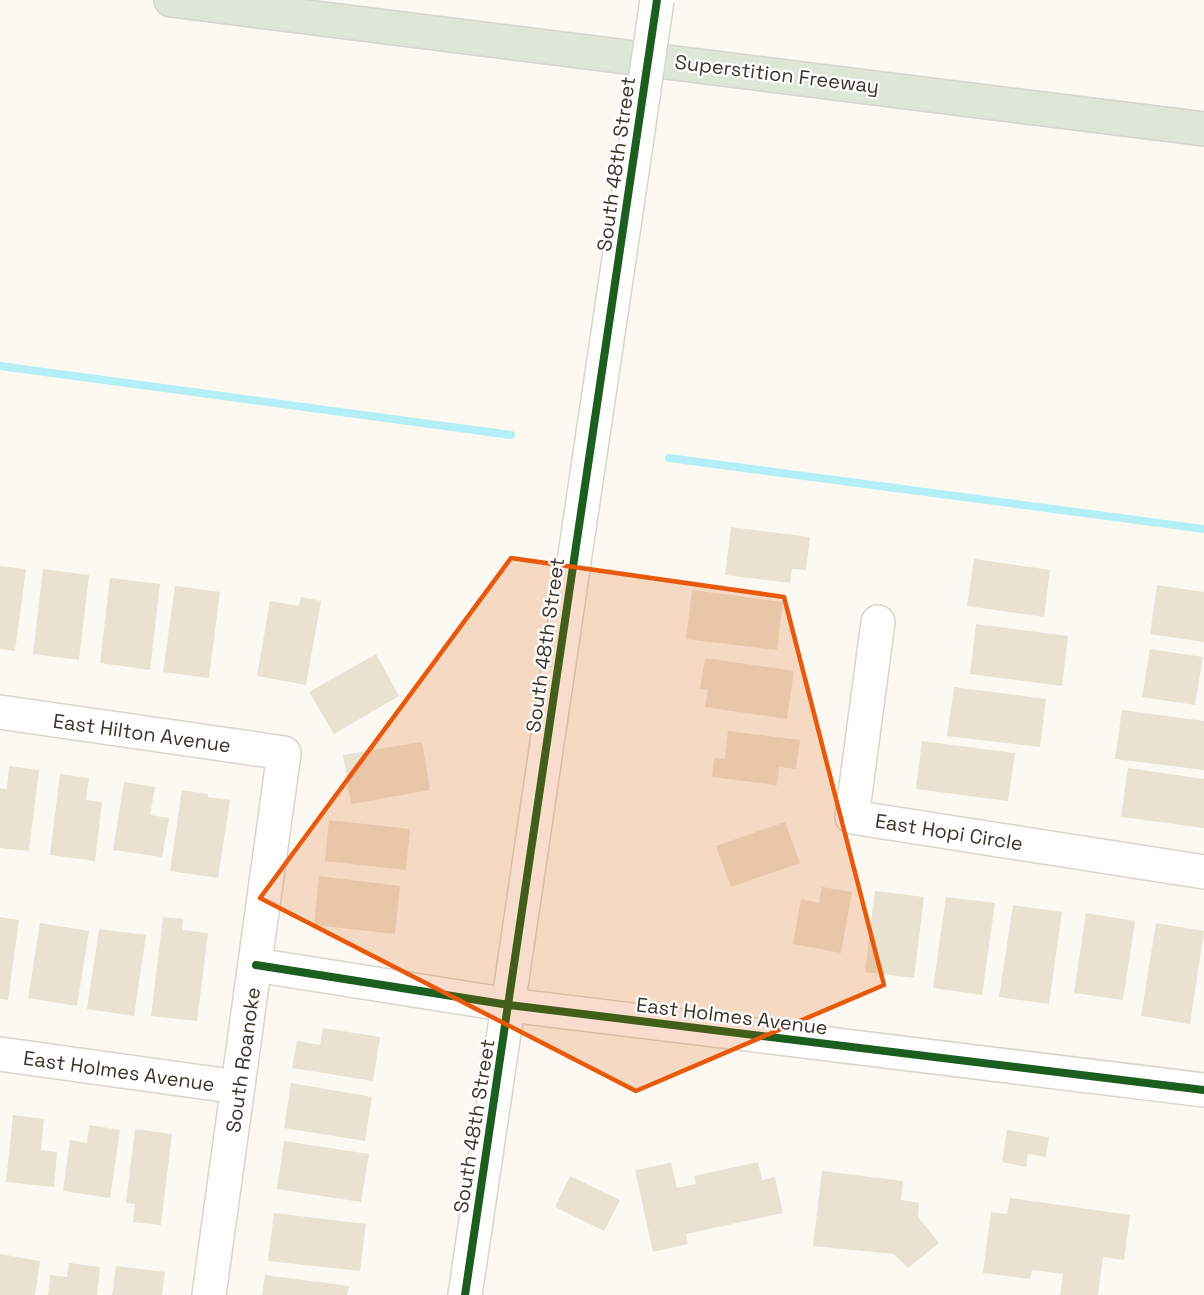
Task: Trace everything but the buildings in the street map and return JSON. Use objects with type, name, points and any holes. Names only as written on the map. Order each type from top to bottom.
[{"type":"highway","name":"Superstition Freeway","points":[[171,0],[1086,112],[1204,129]]},
{"type":"highway","points":[[1086,112],[1204,134]]},
{"type":"street","name":"South 48th Street","points":[[465,1295],[657,0]]},
{"type":"street","name":"East Hopi Circle","points":[[878,622],[852,817],[1204,872]]},
{"type":"street","name":"East Hilton Avenue","points":[[0,712],[284,753]]},
{"type":"street","name":"South Roanoke","points":[[209,1295],[284,753]]},
{"type":"street","name":"East Holmes Avenue","points":[[256,965],[509,1005],[1204,1090]]},
{"type":"street","name":"East Holmes Avenue","points":[[0,1054],[238,1087]]},
{"type":"highlighted area","points":[[511,558],[784,597],[884,985],[636,1091],[260,898]]},
{"type":"waterway","points":[[0,366],[511,435]]},
{"type":"waterway","points":[[669,458],[1204,529]]},
{"type":"cycle path","points":[[465,1295],[657,0]]},
{"type":"cycle path","points":[[256,965],[509,1005],[1204,1090]]}]
